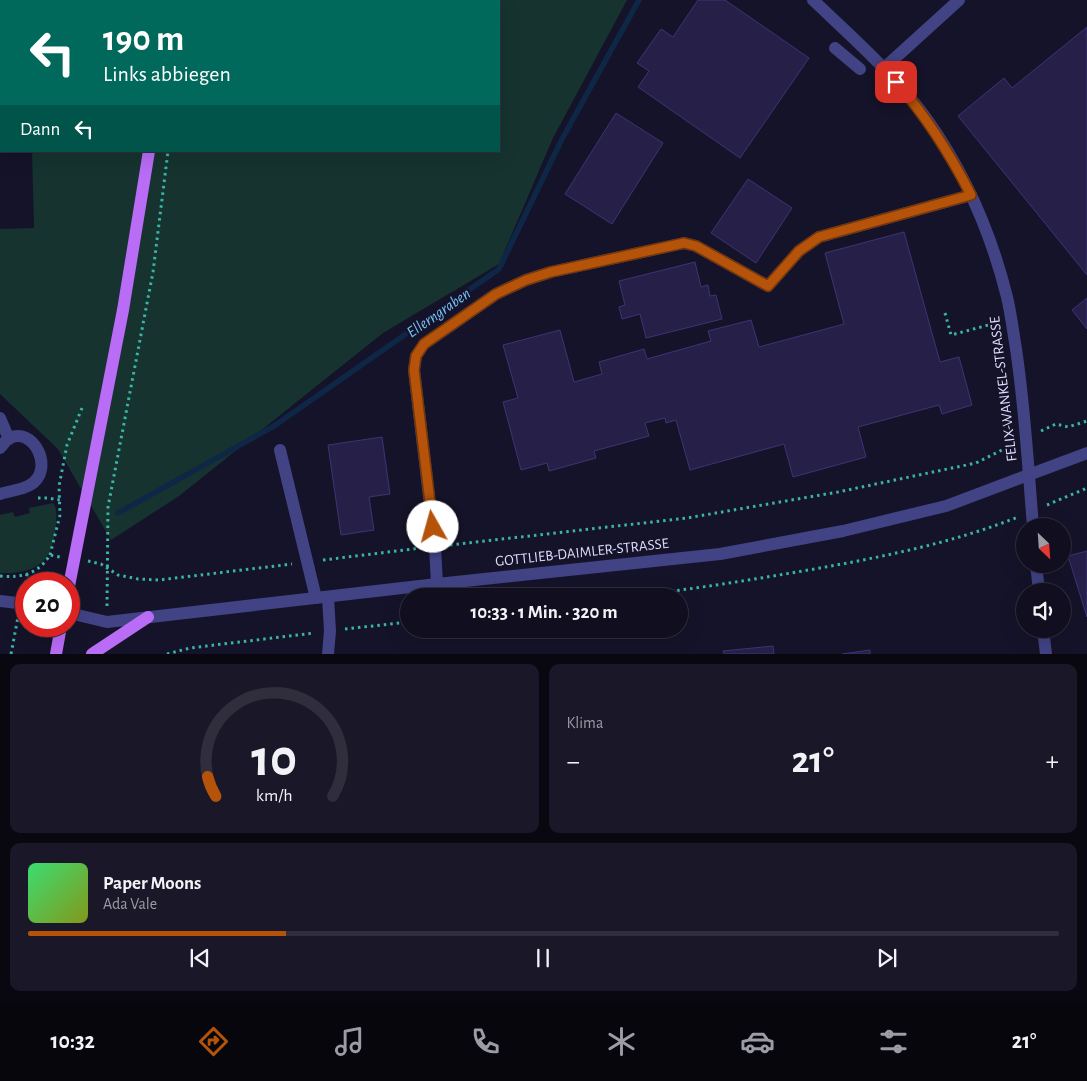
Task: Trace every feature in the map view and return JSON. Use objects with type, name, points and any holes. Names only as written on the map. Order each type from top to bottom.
[{"type":"main road","points":[[72,572],[123,310],[149,152]]},
{"type":"main road","points":[[92,654],[148,617]]},
{"type":"main road","points":[[56,654],[59,637]]},
{"type":"street","name":"FELIX-WANKEL-STRASSE","points":[[813,0],[883,68],[925,116],[956,164],[971,195],[999,269],[1011,319],[1022,397],[1032,518]]},
{"type":"street","points":[[883,68],[959,0]]},
{"type":"street","points":[[836,48],[860,69]]},
{"type":"street","points":[[437,584],[435,547],[414,370],[416,356],[424,344],[496,294],[526,280],[551,272],[684,243],[696,246],[768,286],[799,251],[819,237],[971,195]]},
{"type":"street","points":[[0,418],[4,443],[17,437],[26,438],[40,452],[42,469],[37,479],[31,485],[0,494]]},
{"type":"street","points":[[280,450],[307,562],[322,597],[330,631],[328,654]]},
{"type":"street","name":"GOTTLIEB-DAIMLER-STRASSE","points":[[80,616],[107,622],[720,554],[843,531],[946,506],[1087,453]]},
{"type":"street","points":[[0,600],[15,602]]},
{"type":"street","points":[[1044,638],[1046,654]]},
{"type":"path","points":[[107,622],[108,569],[106,554],[108,507],[153,272],[168,152]]},
{"type":"path","points":[[945,313],[951,335],[1011,319]]},
{"type":"path","points":[[0,576],[27,574],[43,565],[50,555],[60,514],[59,486],[67,445],[82,408]]},
{"type":"path","points":[[50,555],[101,564],[118,575],[138,579],[160,580],[687,518],[838,492],[976,462],[1056,424],[1068,427],[1087,421]]},
{"type":"path","points":[[688,590],[873,558],[984,530],[1087,488]]},
{"type":"path","points":[[167,654],[190,648],[400,623]]},
{"type":"path","points":[[11,654],[15,637]]},
{"type":"green space","points":[[500,0],[627,0],[553,138],[499,264],[383,333],[179,496],[111,540],[58,449],[0,394],[0,229],[34,228],[32,152],[500,152]]},
{"type":"green space","points":[[53,503],[55,505],[56,525],[51,549],[40,564],[33,568],[13,573],[0,573],[0,515],[13,512],[15,517],[30,513],[29,508]]},
{"type":"building","points":[[698,0],[725,0],[809,58],[740,158],[638,87],[649,71],[637,63],[661,29],[673,37]]},
{"type":"building","points":[[1087,27],[1087,275],[958,116],[1004,78],[1012,88]]},
{"type":"building","points":[[616,113],[663,143],[612,224],[565,194]]},
{"type":"building","points":[[748,179],[792,208],[756,263],[711,233]]},
{"type":"building","points":[[904,232],[940,362],[959,357],[972,405],[942,414],[939,405],[858,427],[866,457],[793,477],[784,444],[690,470],[676,420],[666,423],[665,418],[645,423],[649,436],[594,451],[596,458],[549,471],[547,463],[521,470],[503,402],[518,398],[503,345],[560,330],[574,382],[602,374],[599,362],[644,349],[647,359],[711,341],[708,331],[751,320],[759,347],[844,324],[825,253]]},
{"type":"building","points":[[695,262],[701,287],[708,285],[710,296],[716,295],[722,319],[646,338],[640,314],[622,319],[619,307],[625,305],[619,281]]},
{"type":"building","points":[[1087,298],[1087,329],[1072,310]]},
{"type":"building","points":[[382,437],[390,494],[369,497],[374,530],[341,535],[328,445]]},
{"type":"building","points":[[1087,551],[1087,617],[1071,566],[1071,555]]},
{"type":"building","points":[[773,646],[774,654],[724,654],[723,651]]},
{"type":"building","points":[[870,650],[870,654],[842,654]]},
{"type":"waterway","name":"Ellerngraben","points":[[118,513],[274,426],[499,269],[562,139],[639,0]]},
{"type":"route","points":[[433,527],[414,370],[416,356],[424,344],[496,294],[526,280],[551,272],[684,243],[696,246],[768,286],[799,251],[819,237],[971,195],[956,164],[925,116],[896,82]]}]
